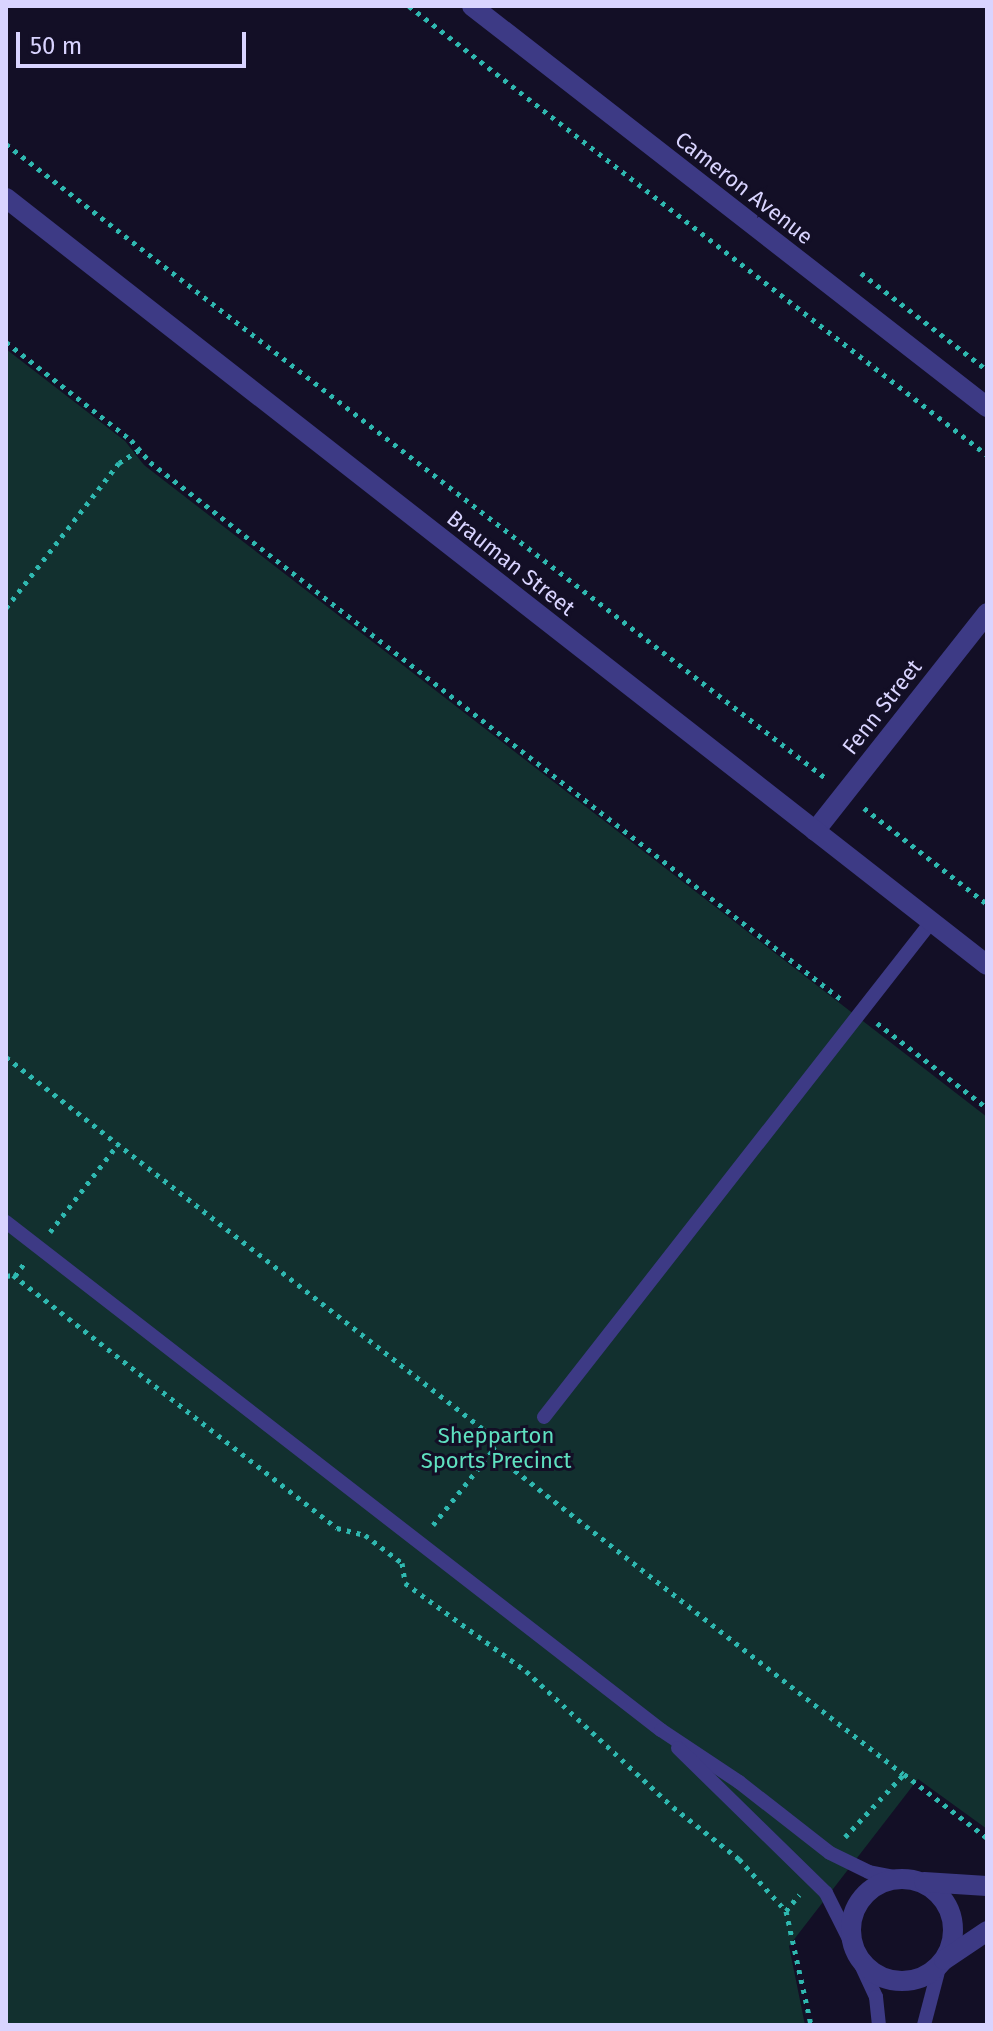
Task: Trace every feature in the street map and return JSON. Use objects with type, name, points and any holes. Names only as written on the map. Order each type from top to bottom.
[{"type":"street","name":"Cameron Avenue","points":[[472,6],[987,407]]},
{"type":"street","name":"Brauman Street","points":[[6,198],[987,965]]},
{"type":"street","name":"Fenn Street","points":[[815,831],[987,613]]},
{"type":"street","points":[[909,1879],[938,1893],[951,1914],[952,1940],[941,1963]]},
{"type":"street","points":[[987,1886],[909,1879],[884,1881],[862,1896],[851,1920],[855,1952],[870,1971],[897,1981],[925,1976],[987,1931]]},
{"type":"lane","points":[[544,1417],[932,921]]},
{"type":"lane","points":[[6,1222],[661,1730],[739,1782],[830,1853],[869,1872],[909,1879]]},
{"type":"lane","points":[[661,1730],[735,1807],[820,1887],[834,1905],[876,1997],[879,2025]]},
{"type":"lane","points":[[924,2025],[941,1963]]},
{"type":"path","points":[[409,6],[987,455]]},
{"type":"path","points":[[6,144],[987,904]]},
{"type":"path","points":[[6,342],[131,440],[162,472],[800,970],[863,1012],[987,1108]]},
{"type":"path","points":[[6,608],[119,463],[139,450]]},
{"type":"path","points":[[6,1057],[483,1429],[499,1458],[904,1774]]},
{"type":"path","points":[[15,1276],[118,1144]]},
{"type":"path","points":[[402,1563],[493,1450]]},
{"type":"path","points":[[786,1911],[811,2025]]},
{"type":"green space","name":"Shepparton Sports Precinct","points":[[6,349],[125,441],[144,465],[987,1117],[987,1829],[918,1779],[789,1946],[805,2025],[6,2025]]}]
